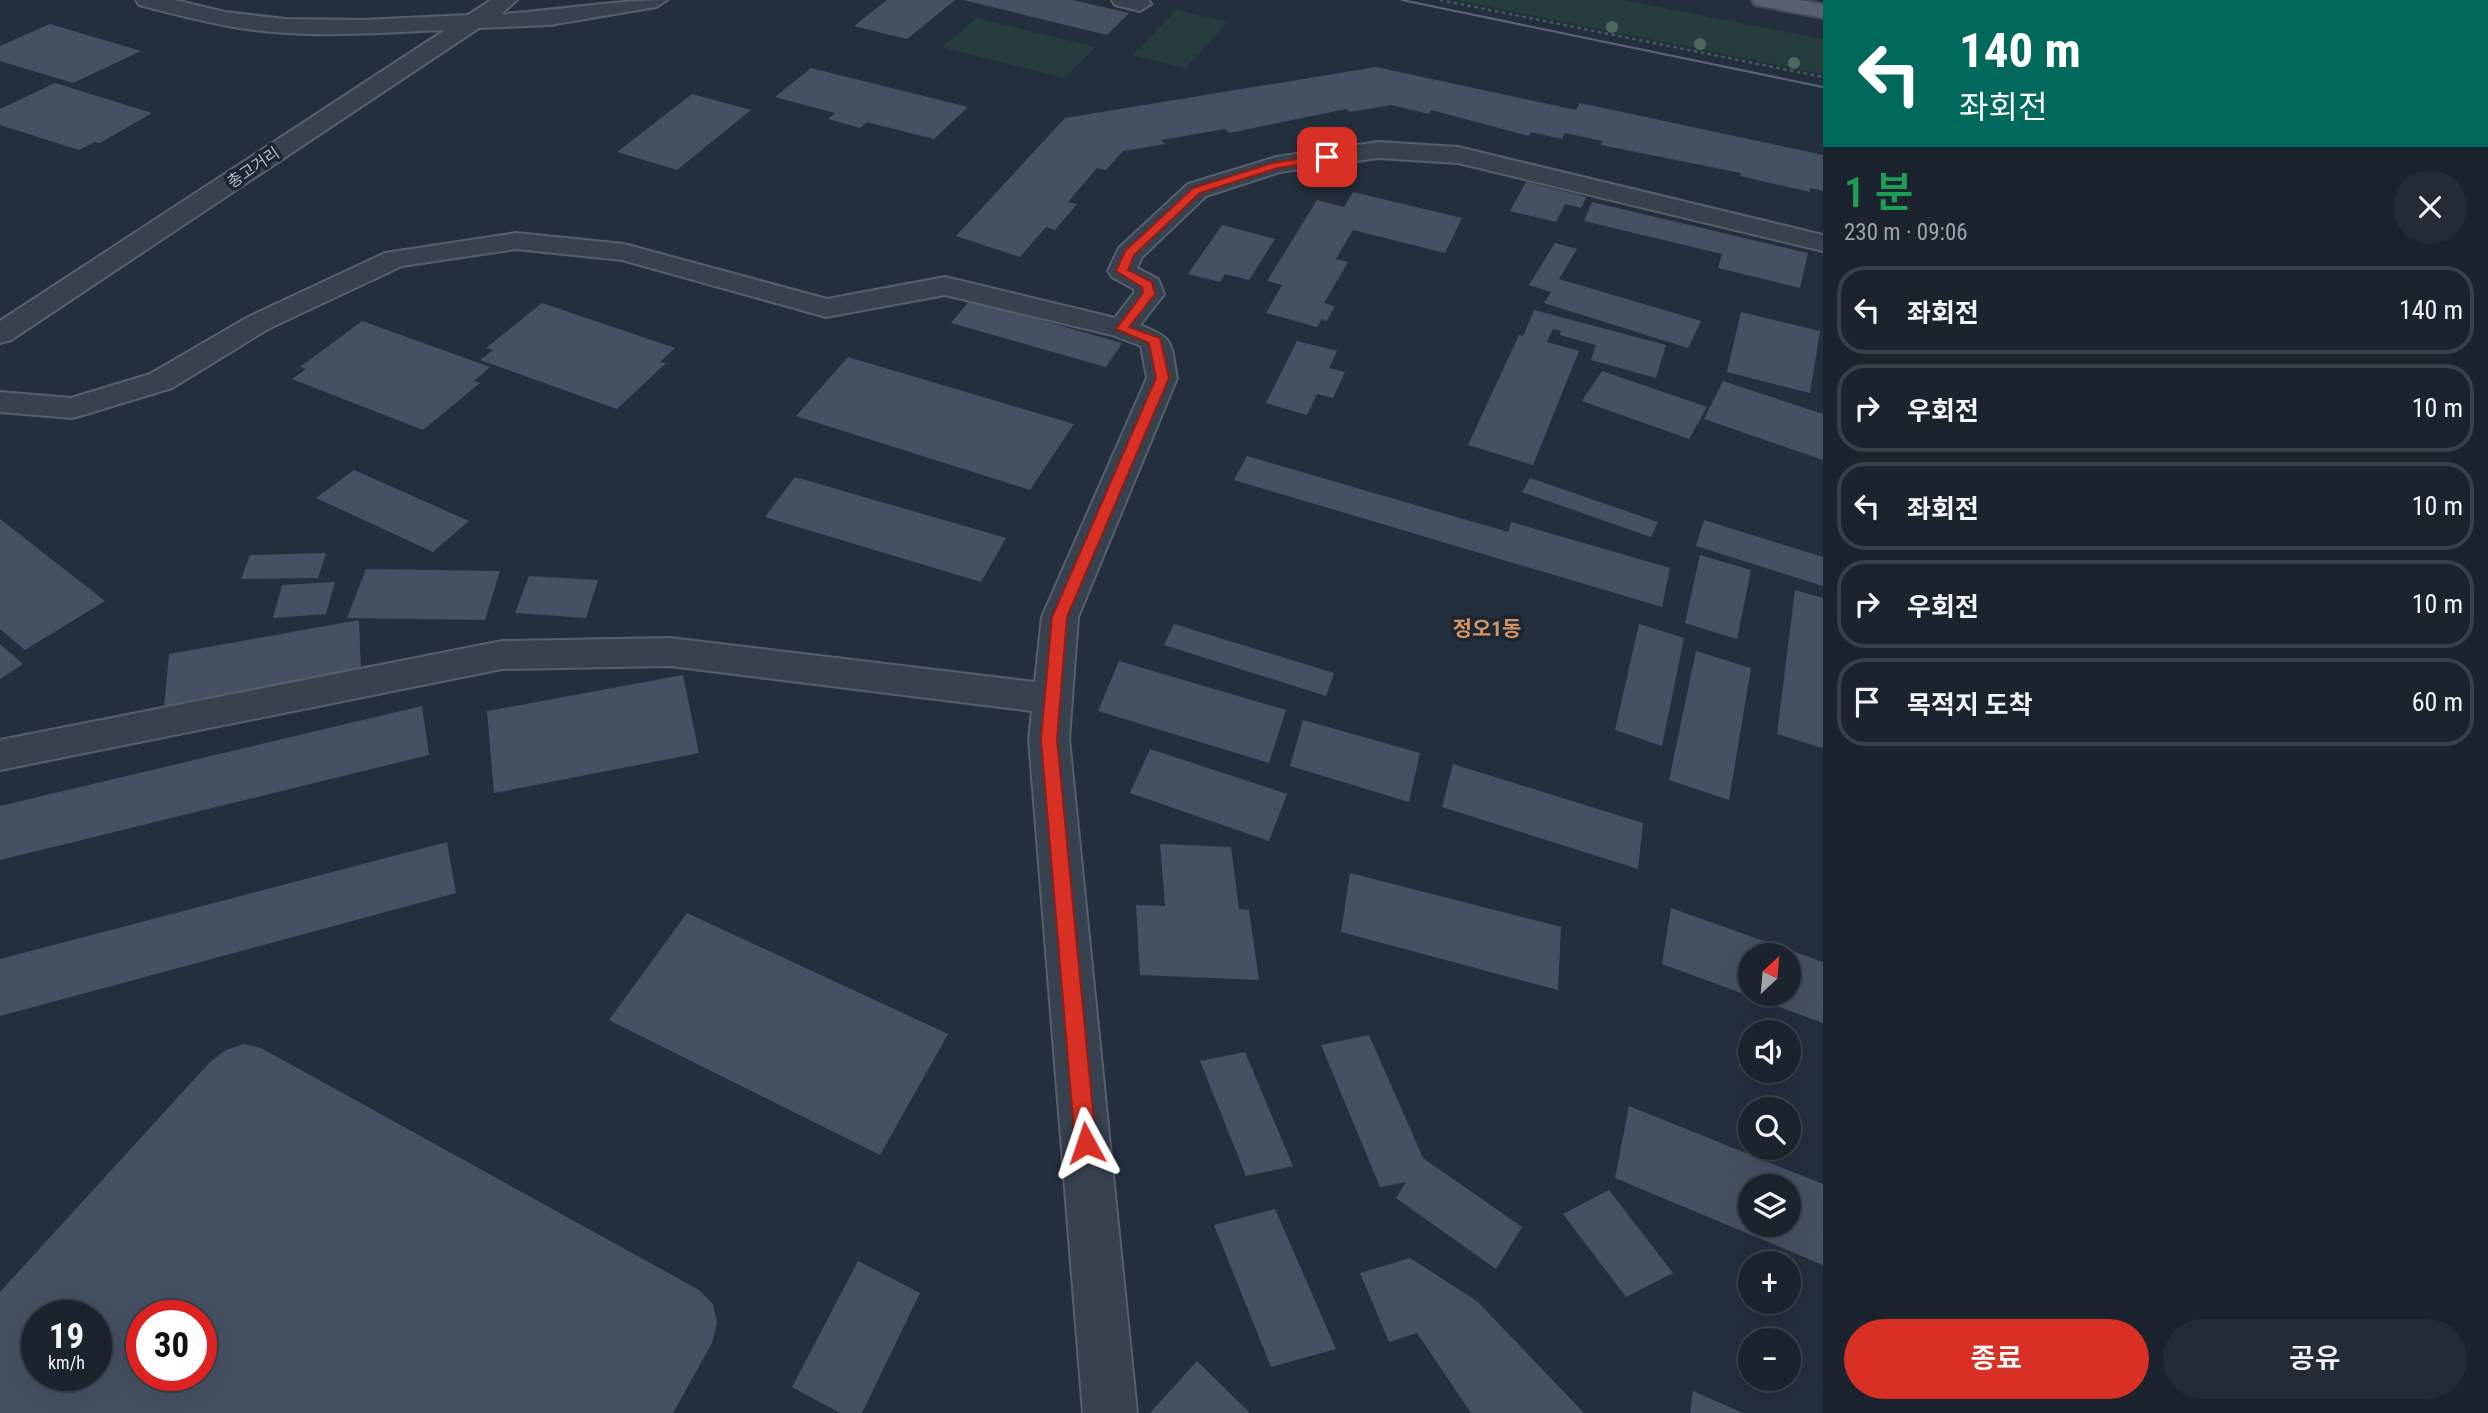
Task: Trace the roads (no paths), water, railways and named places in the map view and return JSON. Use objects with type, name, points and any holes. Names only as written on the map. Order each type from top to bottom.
[{"type":"main road","points":[[1762,0],[1823,11]]},
{"type":"street","points":[[148,0],[225,19],[285,26],[363,27],[550,18],[656,0]]},
{"type":"street","name":"총고거리","points":[[0,334],[506,0]]},
{"type":"street","points":[[1122,329],[1149,294],[1148,285],[1122,271],[1129,254],[1196,190],[1276,165],[1378,150],[1458,155],[1823,243]]},
{"type":"street","points":[[0,402],[72,408],[161,381],[258,323],[395,259],[516,241],[624,252],[826,308],[945,286],[1122,329],[1155,341],[1162,378],[1060,617],[1049,739],[1110,1413]]},
{"type":"street","points":[[0,755],[502,656],[670,652],[1052,699]]},
{"type":"tram line","points":[[1402,0],[1823,87]]},
{"type":"district","name":"정오1동","points":[[1487,629]]}]
